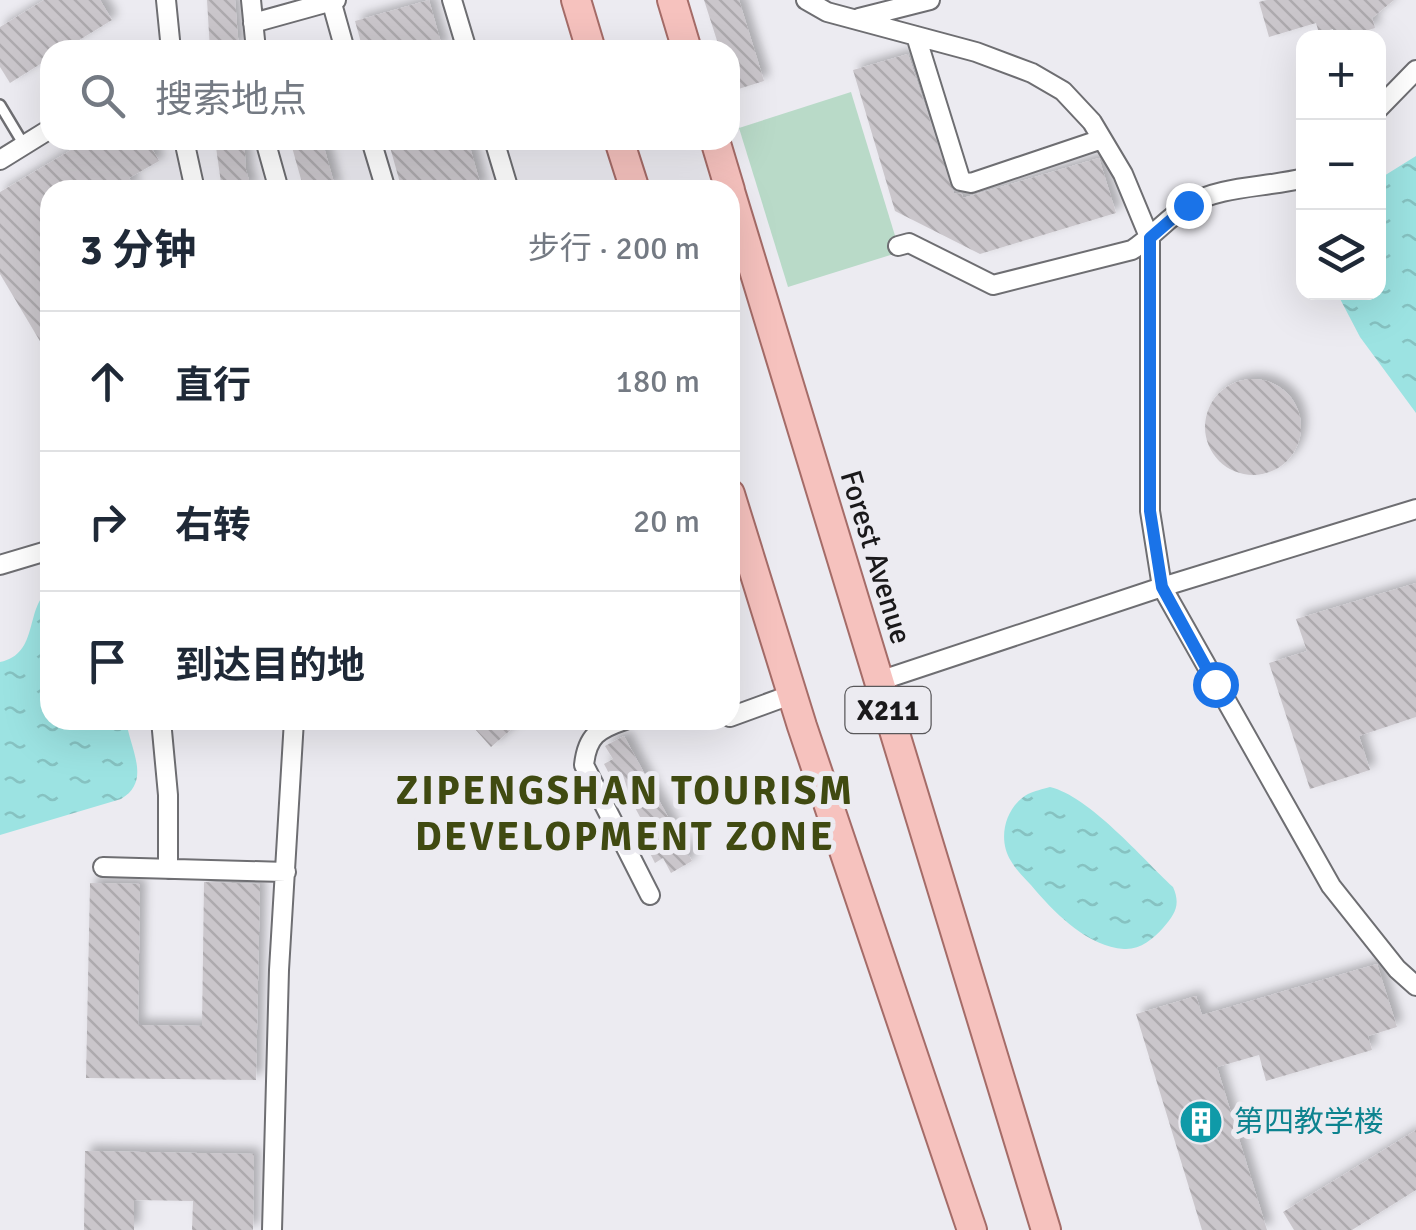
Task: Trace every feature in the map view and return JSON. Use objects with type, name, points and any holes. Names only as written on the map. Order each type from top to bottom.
[{"type":"main road","points":[[576,0],[588,40]]},
{"type":"main road","points":[[672,0],[684,40]]},
{"type":"main road","points":[[623,150],[632,180]]},
{"type":"main road","name":"Forest Avenue","points":[[717,150],[727,180]]},
{"type":"main road","name":"Forest Avenue","points":[[740,223],[1046,1230]]},
{"type":"main road","name":"X211","points":[[740,526],[792,694],[972,1230]]},
{"type":"street","points":[[166,0],[170,40]]},
{"type":"street","points":[[251,0],[255,40]]},
{"type":"street","points":[[253,23],[332,0],[342,40]]},
{"type":"street","points":[[452,0],[464,40]]},
{"type":"street","points":[[806,0],[827,12],[976,52],[1032,73],[1063,90],[1092,122],[1123,174],[1150,238],[1150,511],[1162,587],[1331,886],[1397,969],[1416,986]]},
{"type":"street","points":[[854,20],[930,0]]},
{"type":"street","points":[[916,36],[960,181],[971,183],[1102,139]]},
{"type":"street","points":[[1386,101],[1416,70]]},
{"type":"street","points":[[0,160],[40,136]]},
{"type":"street","points":[[186,150],[193,180]]},
{"type":"street","points":[[268,150],[276,180]]},
{"type":"street","points":[[375,150],[383,180]]},
{"type":"street","points":[[497,150],[506,180]]},
{"type":"street","points":[[898,246],[909,243],[993,285],[1132,250],[1188,205],[1238,188],[1296,179]]},
{"type":"street","points":[[879,681],[1162,587],[1416,509]]},
{"type":"street","points":[[0,565],[40,553]]},
{"type":"street","points":[[740,713],[792,694]]},
{"type":"street","points":[[162,730],[168,795],[168,869]]},
{"type":"street","points":[[272,1230],[278,970],[293,730]]},
{"type":"street","points":[[599,730],[586,743],[584,765],[650,895]]},
{"type":"street","points":[[103,866],[286,872]]},
{"type":"lane","points":[[0,105],[24,145]]},
{"type":"green space","points":[[851,92],[900,252],[788,287],[740,128]]},
{"type":"water","points":[[1416,156],[1416,413],[1360,337],[1341,300],[1386,300],[1386,175]]},
{"type":"water","points":[[40,601],[40,730],[128,730],[137,774],[130,792],[121,799],[0,835],[0,662],[21,650]]},
{"type":"water","points":[[1050,787],[1098,815],[1173,887],[1177,904],[1174,914],[1146,943],[1124,949],[1086,936],[1054,910],[1013,865],[1004,834],[1009,815],[1028,794]]},
{"type":"building","points":[[44,0],[100,0],[112,20],[79,40],[40,40],[40,64],[10,83],[0,67],[0,27]]},
{"type":"building","points":[[207,0],[235,0],[238,40],[209,40]]},
{"type":"building","points":[[429,0],[440,40],[360,40],[355,21]]},
{"type":"building","points":[[704,0],[739,0],[764,81],[740,88],[740,40],[717,40]]},
{"type":"building","points":[[1394,0],[1372,18],[1375,28],[1369,30],[1318,30],[1316,23],[1269,37],[1259,2]]},
{"type":"building","points":[[908,54],[954,193],[962,194],[963,198],[1099,158],[1116,213],[980,254],[895,211],[853,70]]},
{"type":"building","points":[[71,150],[153,150],[159,161],[130,180],[40,180],[40,341],[0,274],[0,192]]},
{"type":"building","points":[[216,150],[245,150],[249,180],[221,180]]},
{"type":"building","points":[[293,150],[325,150],[333,180],[301,180]]},
{"type":"building","points":[[391,150],[471,150],[479,180],[399,180]]},
{"type":"building","points":[[1253,379],[1271,382],[1287,393],[1298,409],[1298,445],[1287,461],[1271,472],[1253,475],[1235,472],[1219,461],[1208,445],[1205,427],[1208,409],[1219,393],[1235,382]]},
{"type":"building","points":[[1416,583],[1416,717],[1359,736],[1370,770],[1310,789],[1269,663],[1307,651],[1296,619]]},
{"type":"building","points":[[476,730],[511,730],[491,747]]},
{"type":"building","points":[[624,736],[692,861],[671,873],[663,858],[655,863],[641,836],[648,832],[623,785],[617,788],[604,764],[613,759],[605,746]]},
{"type":"building","points":[[204,882],[260,884],[256,1080],[86,1078],[90,883],[140,884],[138,1025],[202,1026]]},
{"type":"building","points":[[1377,964],[1397,1027],[1368,1036],[1372,1050],[1266,1081],[1259,1055],[1217,1067],[1267,1230],[1202,1230],[1136,1014],[1196,996],[1202,1015]]},
{"type":"building","points":[[1416,1130],[1416,1190],[1352,1230],[1294,1230],[1283,1212]]},
{"type":"building","points":[[85,1151],[254,1154],[253,1230],[192,1230],[193,1201],[134,1200],[134,1230],[84,1230]]},
{"type":"place","name":"第四教学楼","points":[[1201,1122]]},
{"type":"district","name":"ZIPENGSHAN TOURISM DEVELOPMENT ZONE","points":[[625,813]]},
{"type":"route","points":[[1188,205],[1150,238],[1150,511],[1162,587],[1215,684]]}]
